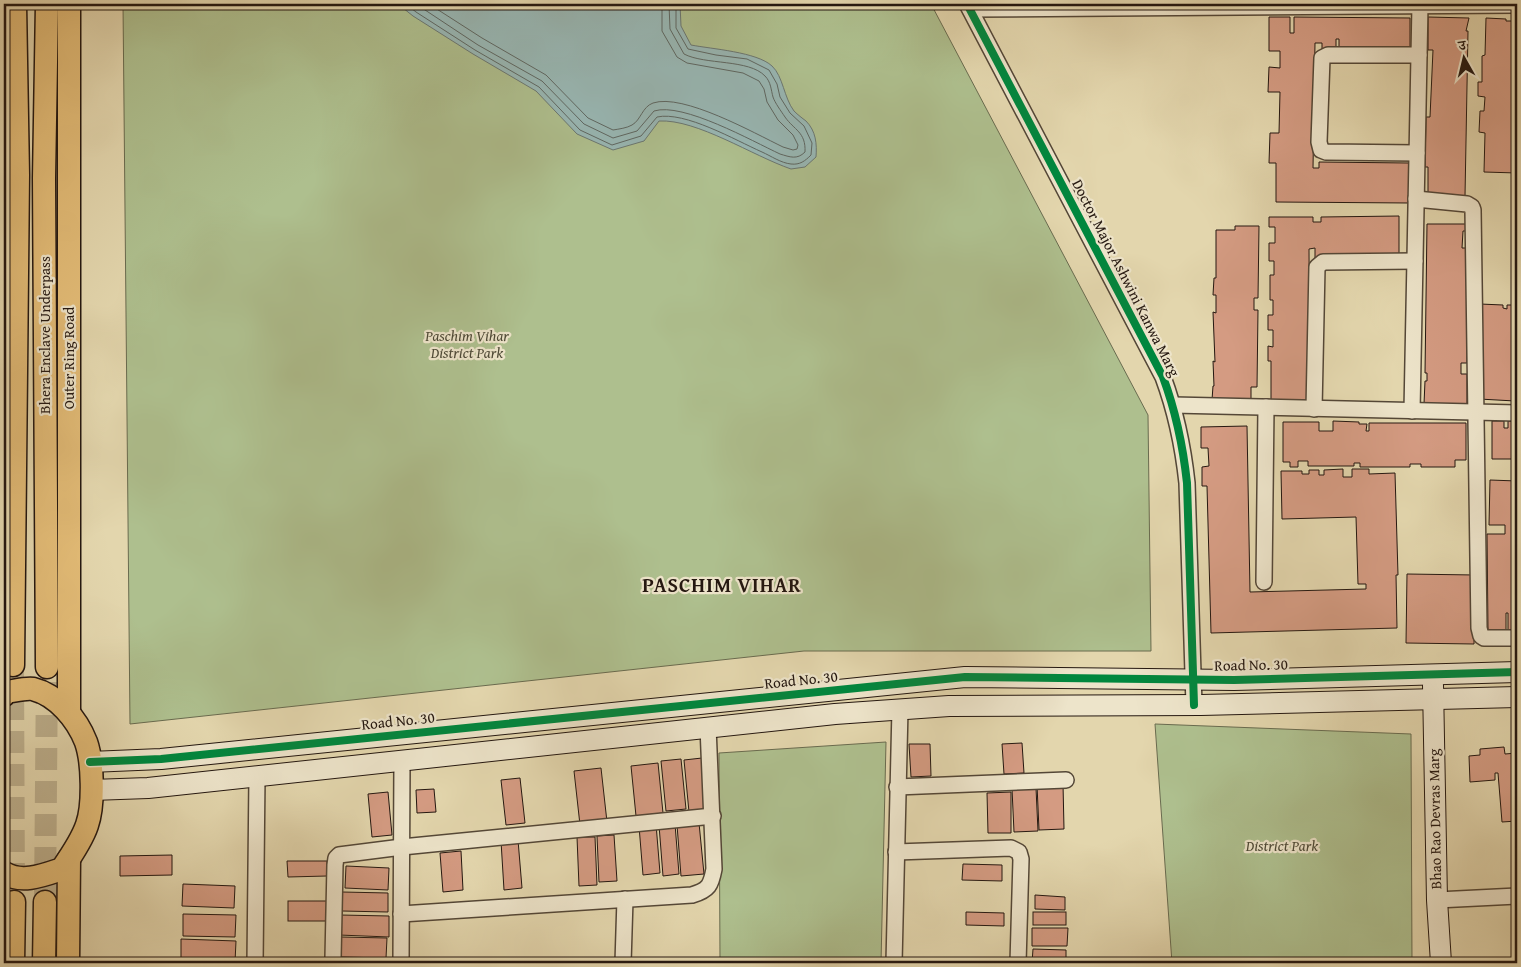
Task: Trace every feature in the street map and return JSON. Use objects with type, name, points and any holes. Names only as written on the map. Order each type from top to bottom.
[{"type":"main road","name":"Bhera Enclave Underpass","points":[[12,665],[18,175],[15,4]]},
{"type":"main road","name":"Bhera Enclave Underpass","points":[[47,4],[44,188],[47,667]]},
{"type":"main road","name":"Outer Ring Road","points":[[69,713],[70,4]]},
{"type":"main road","points":[[4,695],[6,692],[31,689],[49,695],[69,713],[86,742],[92,790],[87,825],[62,869],[33,878],[4,873]]},
{"type":"main road","points":[[68,963],[69,858]]},
{"type":"main road","points":[[13,963],[14,902]]},
{"type":"main road","points":[[44,963],[45,902]]},
{"type":"street","points":[[1412,411],[1420,5]]},
{"type":"street","points":[[968,6],[1517,5]]},
{"type":"street","name":"Doctor Major Ashwini Kanwa Marg","points":[[968,6],[1163,377],[1173,405],[1183,447],[1187,483],[1194,705]]},
{"type":"street","points":[[1417,153],[1326,152],[1321,150],[1318,142],[1322,58],[1328,55],[1419,55]]},
{"type":"street","points":[[1416,199],[1467,204],[1473,210],[1480,631],[1481,636],[1484,638],[1517,638]]},
{"type":"street","points":[[1314,409],[1317,268],[1319,264],[1323,262],[1415,262]]},
{"type":"street","points":[[1173,405],[1517,413]]},
{"type":"street","points":[[1264,582],[1266,407]]},
{"type":"street","name":"Road No. 30","points":[[90,762],[161,759],[965,677],[1194,680],[1517,672]]},
{"type":"street","name":"Bhao Rao Devras Marg","points":[[1433,674],[1436,900],[1441,963]]},
{"type":"street","points":[[92,790],[162,787],[708,727],[900,709],[949,706],[1194,705],[1517,697]]},
{"type":"street","points":[[894,963],[900,709]]},
{"type":"street","points":[[401,914],[692,895],[702,892],[711,884],[714,869],[708,727]]},
{"type":"street","points":[[161,759],[162,787]]},
{"type":"street","points":[[401,963],[402,761]]},
{"type":"street","points":[[256,776],[256,963]]},
{"type":"street","points":[[898,787],[1066,780]]},
{"type":"street","points":[[334,958],[336,858],[340,855],[402,847],[713,816]]},
{"type":"street","points":[[896,852],[1011,848],[1018,852],[1021,859],[1018,963]]},
{"type":"street","points":[[1436,900],[1517,896]]},
{"type":"street","points":[[623,963],[625,899]]},
{"type":"green space","name":"Paschim Vihar District Park","points":[[123,4],[931,4],[1148,415],[1151,651],[804,651],[130,724]]},
{"type":"green space","name":"District Park","points":[[1155,724],[1411,734],[1412,963],[1172,963]]},
{"type":"green space","points":[[886,742],[881,963],[720,963],[719,753]]},
{"type":"water","points":[[398,4],[680,4],[681,26],[691,45],[756,57],[765,61],[776,70],[794,111],[806,121],[814,133],[816,157],[805,167],[791,169],[707,132],[674,122],[659,121],[644,141],[613,150],[577,134],[536,91],[473,54],[413,16]]},
{"type":"building","points":[[1269,17],[1290,17],[1290,33],[1294,33],[1294,17],[1410,18],[1410,52],[1339,52],[1339,39],[1336,39],[1336,52],[1322,52],[1322,43],[1315,43],[1313,168],[1319,168],[1319,162],[1409,163],[1409,203],[1276,202],[1276,163],[1269,163],[1270,133],[1279,133],[1280,92],[1268,92],[1269,67],[1280,68],[1280,51],[1269,51]]},
{"type":"building","points":[[1428,17],[1469,18],[1466,31],[1468,31],[1465,196],[1428,195],[1428,167],[1425,167],[1426,117],[1430,117],[1433,50],[1428,50]]},
{"type":"building","points":[[1486,18],[1517,21],[1517,173],[1484,172],[1485,133],[1479,132],[1480,111],[1484,111],[1485,97],[1478,96],[1478,82],[1482,82],[1482,56],[1485,55]]},
{"type":"building","points":[[1399,216],[1399,258],[1315,259],[1315,248],[1309,249],[1310,401],[1271,402],[1271,361],[1268,361],[1268,346],[1273,347],[1273,330],[1268,330],[1268,315],[1273,315],[1273,300],[1270,300],[1270,275],[1274,275],[1274,261],[1269,261],[1269,243],[1275,243],[1275,227],[1269,227],[1269,217],[1313,217],[1313,222],[1321,222],[1321,217]]},
{"type":"building","points":[[1427,224],[1467,224],[1467,231],[1463,231],[1462,248],[1469,248],[1467,363],[1461,363],[1461,374],[1467,374],[1467,404],[1424,404],[1425,381],[1427,381],[1427,373],[1425,373]]},
{"type":"building","points":[[1235,226],[1259,226],[1258,298],[1254,298],[1254,310],[1258,310],[1257,387],[1251,387],[1251,400],[1212,400],[1214,386],[1213,361],[1215,362],[1213,312],[1216,313],[1216,295],[1213,295],[1214,278],[1216,278],[1216,230],[1235,230]]},
{"type":"building","points":[[1480,304],[1503,305],[1503,308],[1507,309],[1507,305],[1515,305],[1515,309],[1517,309],[1515,401],[1479,399],[1482,309],[1480,309]]},
{"type":"building","points":[[1333,421],[1367,424],[1366,431],[1369,431],[1369,423],[1466,423],[1466,460],[1455,460],[1455,467],[1421,467],[1421,464],[1410,464],[1410,467],[1360,467],[1360,463],[1354,463],[1354,466],[1308,466],[1308,461],[1298,461],[1298,467],[1290,467],[1290,462],[1283,462],[1283,422],[1319,422],[1319,431],[1333,431]]},
{"type":"building","points":[[1492,421],[1504,421],[1504,428],[1508,428],[1508,421],[1517,421],[1517,459],[1492,459]]},
{"type":"building","points":[[1247,426],[1250,592],[1366,589],[1366,584],[1358,584],[1356,517],[1282,519],[1281,471],[1302,471],[1302,474],[1309,474],[1309,470],[1319,470],[1319,475],[1324,475],[1324,470],[1343,469],[1343,477],[1352,477],[1352,469],[1369,469],[1369,474],[1395,473],[1398,575],[1396,575],[1397,628],[1211,633],[1207,486],[1202,486],[1202,467],[1209,466],[1208,448],[1201,448],[1201,427]]},
{"type":"building","points":[[1490,480],[1517,481],[1517,587],[1515,595],[1517,595],[1517,631],[1508,631],[1508,613],[1506,613],[1506,632],[1488,631],[1487,534],[1505,534],[1505,525],[1489,525]]},
{"type":"building","points":[[1407,574],[1475,575],[1474,644],[1406,643]]},
{"type":"building","points":[[1022,743],[1024,773],[1004,774],[1002,744]]},
{"type":"building","points":[[909,744],[930,744],[931,776],[911,777]]},
{"type":"building","points":[[1504,747],[1505,754],[1517,753],[1517,821],[1502,822],[1498,773],[1495,773],[1495,780],[1470,782],[1469,756],[1480,755],[1480,749]]},
{"type":"building","points":[[702,758],[708,810],[689,812],[684,760]]},
{"type":"building","points":[[681,759],[686,809],[666,811],[661,761]]},
{"type":"building","points":[[658,763],[663,813],[636,816],[631,766]]},
{"type":"building","points":[[601,768],[607,822],[580,825],[574,771]]},
{"type":"building","points":[[520,778],[525,823],[506,825],[501,780]]},
{"type":"building","points":[[1063,784],[1064,829],[1039,830],[1037,785]]},
{"type":"building","points":[[1036,788],[1038,831],[1014,832],[1012,789]]},
{"type":"building","points":[[434,789],[436,812],[417,813],[416,790]]},
{"type":"building","points":[[388,792],[392,835],[372,837],[368,794]]},
{"type":"building","points":[[1011,792],[1011,833],[988,833],[987,793]]},
{"type":"building","points":[[699,823],[704,874],[681,876],[677,825]]},
{"type":"building","points":[[656,824],[660,873],[643,875],[639,826]]},
{"type":"building","points":[[675,824],[679,874],[663,876],[659,825]]},
{"type":"building","points":[[614,835],[617,881],[599,882],[597,836]]},
{"type":"building","points":[[577,837],[595,837],[597,885],[579,886]]},
{"type":"building","points":[[518,840],[522,888],[504,890],[501,841]]},
{"type":"building","points":[[461,851],[463,890],[443,892],[440,853]]},
{"type":"building","points":[[172,855],[172,875],[120,876],[120,856]]},
{"type":"building","points":[[287,861],[327,861],[327,876],[288,877]]},
{"type":"building","points":[[963,864],[1002,865],[1002,881],[962,880]]},
{"type":"building","points":[[346,866],[389,868],[388,890],[345,888]]},
{"type":"building","points":[[183,884],[235,886],[234,908],[182,906]]},
{"type":"building","points":[[342,892],[388,893],[388,912],[342,911]]},
{"type":"building","points":[[1035,895],[1065,897],[1065,910],[1035,909]]},
{"type":"building","points":[[288,901],[330,901],[330,921],[288,921]]},
{"type":"building","points":[[966,912],[1004,913],[1004,926],[966,925]]},
{"type":"building","points":[[1033,912],[1066,912],[1066,925],[1033,925]]},
{"type":"building","points":[[183,914],[236,915],[235,937],[183,936]]},
{"type":"building","points":[[340,915],[389,916],[389,937],[339,935]]},
{"type":"building","points":[[1032,928],[1068,928],[1067,946],[1032,946]]},
{"type":"building","points":[[341,937],[387,938],[386,958],[341,957]]},
{"type":"building","points":[[181,939],[236,941],[235,962],[181,960]]},
{"type":"building","points":[[1033,949],[1066,950],[1066,963],[1032,963]]},
{"type":"tunnel","points":[[13,665],[14,902]]},
{"type":"tunnel","points":[[45,902],[47,667]]},
{"type":"cycle path","points":[[967,4],[1163,377],[1168,390],[1178,429],[1187,483],[1194,705]]},
{"type":"cycle path","points":[[90,762],[161,759],[965,677],[1234,680],[1517,672]]},
{"type":"district","name":"PASCHIM VIHAR","points":[[722,585]]}]
